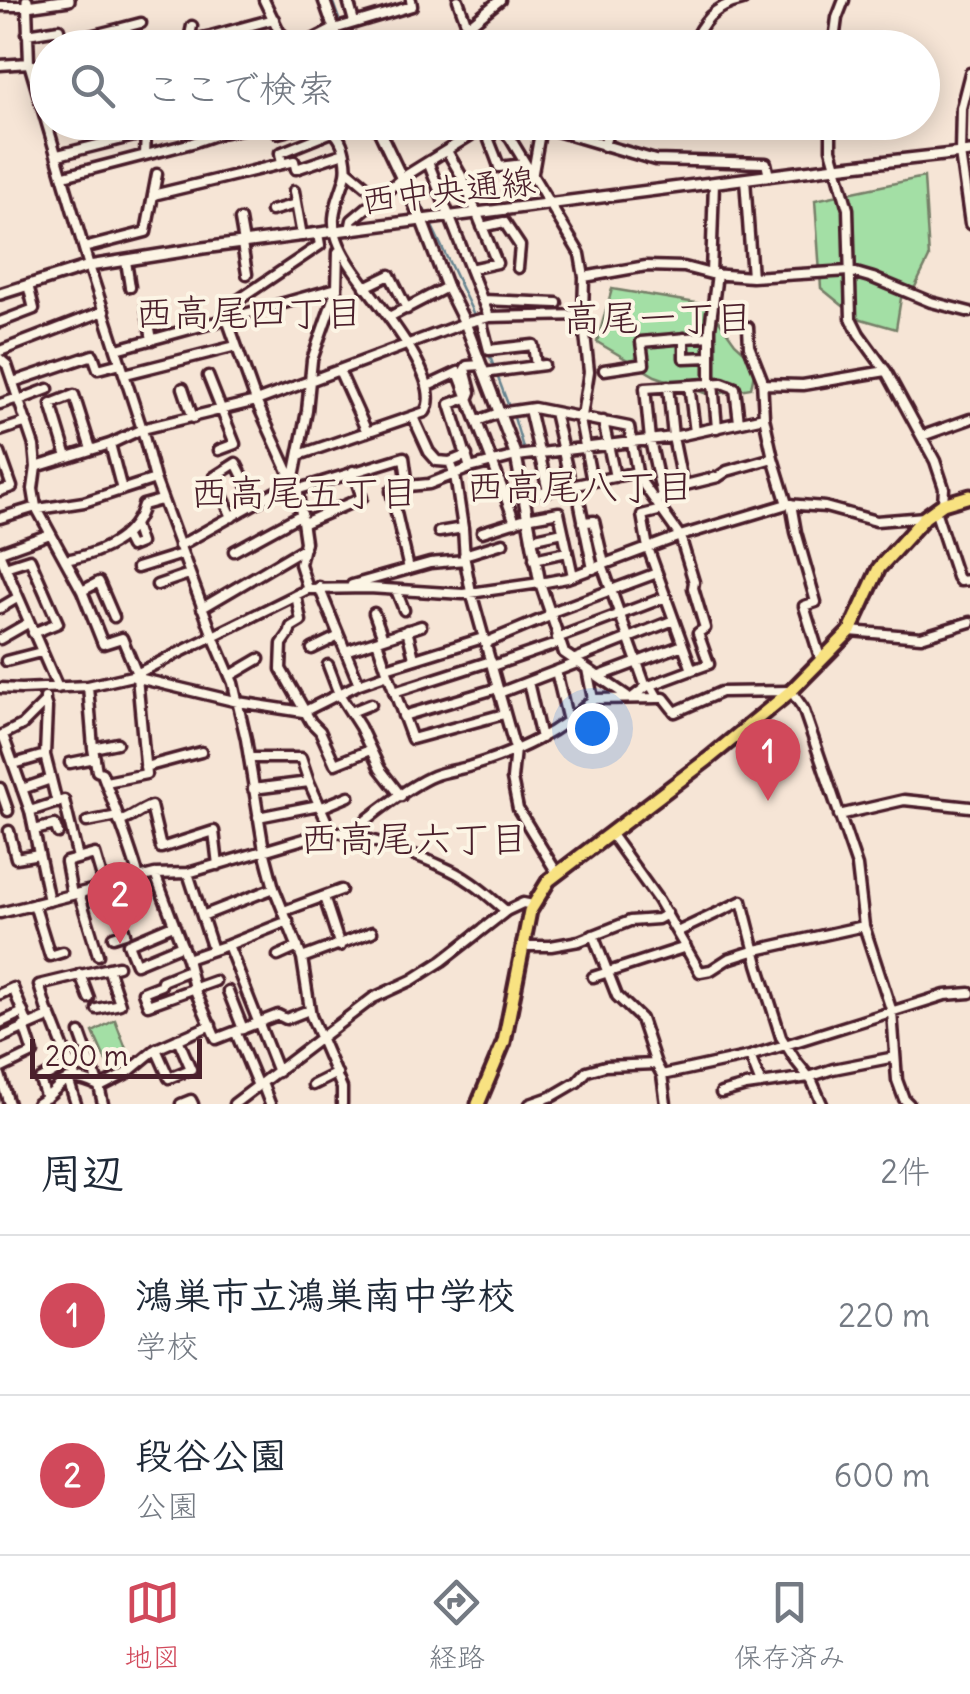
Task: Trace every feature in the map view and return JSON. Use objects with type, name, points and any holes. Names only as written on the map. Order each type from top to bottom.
[{"type":"main road","points":[[478,1104],[504,1042],[533,905],[550,880],[792,691],[850,632],[880,568],[934,510],[970,496]]},
{"type":"street","points":[[0,6],[69,0]]},
{"type":"street","points":[[264,0],[280,30]]},
{"type":"street","points":[[324,0],[334,28]]},
{"type":"street","points":[[348,0],[354,22]]},
{"type":"street","points":[[380,0],[383,13]]},
{"type":"street","points":[[330,30],[412,6],[411,0]]},
{"type":"street","points":[[458,0],[467,28],[500,0]]},
{"type":"street","points":[[700,30],[710,13],[743,0]]},
{"type":"street","points":[[835,30],[844,0]]},
{"type":"street","points":[[27,3],[30,66]]},
{"type":"street","points":[[236,30],[274,19]]},
{"type":"street","points":[[114,30],[140,23]]},
{"type":"street","points":[[191,30],[192,26]]},
{"type":"street","points":[[0,65],[29,63]]},
{"type":"street","points":[[970,73],[961,108],[970,224]]},
{"type":"street","points":[[53,140],[155,479],[238,702],[264,850],[274,888],[302,958],[309,1010],[342,1088],[342,1104]]},
{"type":"street","points":[[58,155],[118,140]]},
{"type":"street","points":[[145,155],[146,140]]},
{"type":"street","points":[[64,176],[197,140]]},
{"type":"street","points":[[282,164],[280,153],[312,140]]},
{"type":"street","points":[[299,455],[413,417],[429,406],[428,386],[417,358],[341,250],[335,232],[336,200],[347,170],[340,140]]},
{"type":"street","points":[[383,140],[422,221],[516,456],[534,558],[558,641],[564,653],[630,698]]},
{"type":"street","points":[[350,230],[352,220],[402,178],[465,140]]},
{"type":"street","points":[[491,140],[499,167],[524,164]]},
{"type":"street","points":[[511,140],[580,254],[589,372],[580,416],[592,482]]},
{"type":"street","points":[[532,178],[539,140]]},
{"type":"street","points":[[584,140],[655,160],[766,163],[769,176]]},
{"type":"street","points":[[604,146],[606,140]]},
{"type":"street","points":[[831,140],[848,210],[851,318],[886,371],[940,472],[944,488],[934,510],[957,577],[970,580]]},
{"type":"street","points":[[447,151],[462,177],[496,263],[470,269]]},
{"type":"street","name":"西中央通線","points":[[0,294],[89,266],[243,243],[965,152]]},
{"type":"street","points":[[153,196],[294,161],[296,169],[344,153]]},
{"type":"street","points":[[428,162],[482,300],[490,350],[533,344],[540,366],[464,369],[471,392],[468,398],[450,404],[470,468]]},
{"type":"street","points":[[347,170],[379,197]]},
{"type":"street","points":[[84,248],[146,232],[157,174]]},
{"type":"street","points":[[746,179],[752,278]]},
{"type":"street","points":[[714,183],[710,358],[717,428]]},
{"type":"street","points":[[294,192],[302,236]]},
{"type":"street","points":[[271,210],[296,204]]},
{"type":"street","points":[[240,220],[247,274]]},
{"type":"street","points":[[482,227],[504,222],[520,246],[518,268]]},
{"type":"street","points":[[308,589],[300,564],[303,519],[294,486],[256,400],[225,309],[320,245],[318,234]]},
{"type":"street","points":[[294,486],[312,360],[337,288],[341,250]]},
{"type":"street","points":[[126,261],[130,288]]},
{"type":"street","points":[[584,277],[646,266],[684,267],[752,278],[849,272],[970,312]]},
{"type":"street","points":[[365,287],[390,275],[407,308]]},
{"type":"street","points":[[0,322],[34,309],[28,286]]},
{"type":"street","points":[[389,317],[447,287]]},
{"type":"street","points":[[116,349],[337,288]]},
{"type":"street","points":[[482,300],[557,303]]},
{"type":"street","points":[[146,306],[152,340]]},
{"type":"street","points":[[0,351],[104,311]]},
{"type":"street","points":[[36,467],[142,430],[256,400],[485,318],[584,315]]},
{"type":"street","points":[[748,326],[749,346],[763,384],[764,417],[773,458],[816,602],[804,606],[821,661]]},
{"type":"street","points":[[604,370],[644,364],[641,342],[710,336]]},
{"type":"street","points":[[684,338],[684,358],[710,358]]},
{"type":"street","points":[[124,374],[236,346]]},
{"type":"street","points":[[0,378],[92,355],[98,370],[121,363]]},
{"type":"street","points":[[0,359],[7,365],[34,446],[33,489],[37,508],[82,591],[103,644],[122,638],[135,676],[146,774],[106,782]]},
{"type":"street","points":[[339,370],[367,432]]},
{"type":"street","points":[[763,384],[803,385],[886,371]]},
{"type":"street","points":[[428,386],[458,372],[514,522]]},
{"type":"street","points":[[208,376],[235,444],[219,450]]},
{"type":"street","points":[[655,501],[662,496],[644,388],[722,383],[735,388],[740,422]]},
{"type":"street","points":[[689,385],[695,432]]},
{"type":"street","points":[[668,386],[683,486]]},
{"type":"street","points":[[183,388],[193,418]]},
{"type":"street","points":[[0,404],[48,390]]},
{"type":"street","points":[[67,458],[51,404],[74,395],[92,449]]},
{"type":"street","points":[[477,422],[500,413],[528,409],[629,427],[638,472],[680,536],[705,628],[698,633],[709,664],[648,686],[630,698]]},
{"type":"street","points":[[528,409],[548,491]]},
{"type":"street","points":[[554,412],[571,486]]},
{"type":"street","points":[[413,417],[436,461],[450,462],[467,454]]},
{"type":"street","points":[[409,569],[391,491],[429,484],[516,456],[673,437],[764,417]]},
{"type":"street","points":[[922,436],[970,419]]},
{"type":"street","points":[[603,421],[615,477]]},
{"type":"street","points":[[0,431],[27,422]]},
{"type":"street","points":[[110,444],[122,490]]},
{"type":"street","points":[[0,454],[12,487],[0,492]]},
{"type":"street","points":[[137,568],[180,550],[232,517],[294,486],[404,457],[408,486]]},
{"type":"street","points":[[661,491],[718,478],[728,471],[773,458]]},
{"type":"street","points":[[450,462],[464,528],[464,557],[514,749],[512,779],[518,809],[558,873]]},
{"type":"street","points":[[232,517],[214,476],[236,463],[256,504]]},
{"type":"street","points":[[234,551],[303,519],[362,498],[352,471]]},
{"type":"street","points":[[524,496],[638,472]]},
{"type":"street","points":[[0,518],[84,502],[155,479]]},
{"type":"street","points":[[66,560],[104,549],[134,525],[142,504],[162,500]]},
{"type":"street","points":[[580,504],[583,522],[638,662],[658,698]]},
{"type":"street","points":[[0,688],[88,686],[135,676],[308,589],[450,594],[540,584],[789,504],[826,507],[876,521],[934,510]]},
{"type":"street","points":[[662,510],[642,515],[648,548],[692,670]]},
{"type":"street","points":[[482,532],[559,512],[572,576]]},
{"type":"street","points":[[124,535],[130,547],[140,543],[134,525]]},
{"type":"street","points":[[440,532],[464,528]]},
{"type":"street","points":[[531,539],[563,532]]},
{"type":"street","points":[[50,534],[0,553],[58,688]]},
{"type":"street","points":[[341,588],[504,543]]},
{"type":"street","points":[[202,608],[304,548]]},
{"type":"street","points":[[534,558],[568,552]]},
{"type":"street","points":[[5,567],[30,559],[58,623],[33,633]]},
{"type":"street","points":[[135,676],[238,702],[305,711],[414,658],[484,641],[657,573]]},
{"type":"street","points":[[157,585],[189,574]]},
{"type":"street","points":[[82,591],[98,582],[114,617]]},
{"type":"street","points":[[320,587],[359,684]]},
{"type":"street","points":[[396,590],[404,610]]},
{"type":"street","points":[[296,595],[301,621],[290,627],[282,644],[281,669],[310,722],[320,731],[335,764],[370,750]]},
{"type":"street","points":[[394,692],[558,641],[666,597]]},
{"type":"street","points":[[0,608],[17,598]]},
{"type":"street","points":[[374,613],[387,671],[411,737],[416,740],[504,714]]},
{"type":"street","points":[[403,716],[528,682],[674,620]]},
{"type":"street","points":[[850,632],[921,637],[970,622]]},
{"type":"street","points":[[0,639],[28,623]]},
{"type":"street","points":[[345,650],[421,626]]},
{"type":"street","points":[[407,630],[414,658]]},
{"type":"street","points":[[312,649],[339,636]]},
{"type":"street","points":[[600,676],[683,645]]},
{"type":"street","points":[[6,661],[41,652]]},
{"type":"street","points":[[230,676],[259,659]]},
{"type":"street","points":[[328,665],[339,694],[360,726],[380,769],[401,796]]},
{"type":"street","points":[[587,669],[593,699]]},
{"type":"street","points":[[556,671],[568,721]]},
{"type":"street","points":[[528,682],[541,738]]},
{"type":"street","points":[[88,686],[97,771],[106,782],[139,878]]},
{"type":"street","points":[[45,688],[45,755],[57,802]]},
{"type":"street","points":[[350,834],[433,776],[499,757],[541,738],[593,699],[664,698],[675,712],[713,694],[792,691],[812,731],[857,866],[864,926],[892,1012],[899,1090],[909,1104]]},
{"type":"street","points":[[44,702],[22,725],[2,735],[30,811],[49,901]]},
{"type":"street","points":[[351,712],[371,704]]},
{"type":"street","points":[[70,763],[117,743]]},
{"type":"street","points":[[146,767],[201,752]]},
{"type":"street","points":[[14,764],[45,755]]},
{"type":"street","points":[[249,758],[300,758],[331,831]]},
{"type":"street","points":[[22,789],[51,779]]},
{"type":"street","points":[[253,790],[309,782]]},
{"type":"street","points":[[0,788],[8,811]]},
{"type":"street","points":[[258,817],[320,806],[349,796]]},
{"type":"street","points":[[30,811],[64,800],[78,858]]},
{"type":"street","points":[[838,816],[904,800],[970,808]]},
{"type":"street","points":[[88,822],[132,818],[151,806],[161,848],[214,831],[218,865]]},
{"type":"street","points":[[34,830],[55,825],[58,833]]},
{"type":"street","points":[[0,913],[155,874],[218,865],[331,831],[350,834],[450,870],[481,889],[506,912]]},
{"type":"street","points":[[9,832],[16,858],[39,854]]},
{"type":"street","points":[[610,833],[667,914],[700,972],[756,950],[864,926]]},
{"type":"street","points":[[117,844],[129,841]]},
{"type":"street","points":[[98,954],[66,862],[95,854],[125,933],[113,937]]},
{"type":"street","points":[[188,872],[213,950]]},
{"type":"street","points":[[155,874],[216,1040],[278,1015],[286,1019],[309,1010]]},
{"type":"street","points":[[202,916],[274,888]]},
{"type":"street","points":[[284,910],[341,890]]},
{"type":"street","points":[[324,897],[340,946]]},
{"type":"street","points":[[677,932],[742,901],[781,1037],[809,1077],[822,1104]]},
{"type":"street","points":[[234,1104],[373,998],[442,961],[506,912],[523,903],[533,905]]},
{"type":"street","points":[[34,904],[50,956],[62,952]]},
{"type":"street","points":[[522,946],[579,941],[630,921],[658,919],[667,914]]},
{"type":"street","points":[[187,960],[288,921]]},
{"type":"street","points":[[173,924],[128,944],[136,964],[182,945]]},
{"type":"street","points":[[302,958],[372,932]]},
{"type":"street","points":[[593,936],[616,996],[642,1019],[662,1074],[666,1104]]},
{"type":"street","points":[[228,946],[278,1072]]},
{"type":"street","points":[[593,978],[686,947]]},
{"type":"street","points":[[278,956],[298,948]]},
{"type":"street","points":[[49,1017],[38,985],[113,967],[120,1004],[98,1009]]},
{"type":"street","points":[[189,970],[144,992],[148,1005],[215,980]]},
{"type":"street","points":[[80,974],[89,998]]},
{"type":"street","points":[[0,994],[12,988],[33,1053],[0,1072],[9,1104]]},
{"type":"street","points":[[228,990],[270,1104]]},
{"type":"street","points":[[662,1074],[750,1056],[945,995],[970,993]]},
{"type":"street","points":[[0,1023],[22,1012]]},
{"type":"street","points":[[0,1038],[52,1016],[70,1064],[76,1104]]},
{"type":"street","points":[[72,1078],[105,1086],[156,1049],[210,1025]]},
{"type":"street","points":[[80,1032],[103,1104]]},
{"type":"street","points":[[156,1049],[170,1078],[191,1069],[178,1039]]},
{"type":"street","points":[[750,1056],[761,1084]]},
{"type":"street","points":[[721,1093],[895,1056]]},
{"type":"street","points":[[46,1098],[40,1080],[70,1064]]},
{"type":"street","points":[[530,1104],[554,1096],[587,1070],[656,1064]]},
{"type":"street","points":[[313,1085],[337,1073]]},
{"type":"street","points":[[37,1104],[72,1078]]},
{"type":"street","points":[[181,1104],[191,1100],[193,1104]]},
{"type":"green space","points":[[924,177],[929,258],[915,287],[901,298],[896,329],[858,318],[821,288],[815,200]]},
{"type":"green space","points":[[612,289],[708,305],[735,343],[756,362],[751,388],[710,395],[655,376],[597,342]]},
{"type":"green space","points":[[115,1020],[133,1067],[114,1079],[93,1032]]},
{"type":"waterway","points":[[332,0],[340,22]]},
{"type":"waterway","points":[[390,140],[427,215]]},
{"type":"waterway","points":[[430,222],[476,319]]},
{"type":"waterway","points":[[489,354],[509,407]]},
{"type":"waterway","points":[[513,414],[524,451]]},
{"type":"place","name":"鴻巣市立鴻巣南中学校","points":[[768,801]]},
{"type":"place","name":"段谷公園","points":[[120,944]]},
{"type":"district","name":"西高尾四丁目","points":[[249,312]]},
{"type":"district","name":"高尾一丁目","points":[[658,317]]},
{"type":"district","name":"西高尾八丁目","points":[[580,486]]},
{"type":"district","name":"西高尾五丁目","points":[[304,492]]},
{"type":"district","name":"西高尾六丁目","points":[[414,838]]}]
